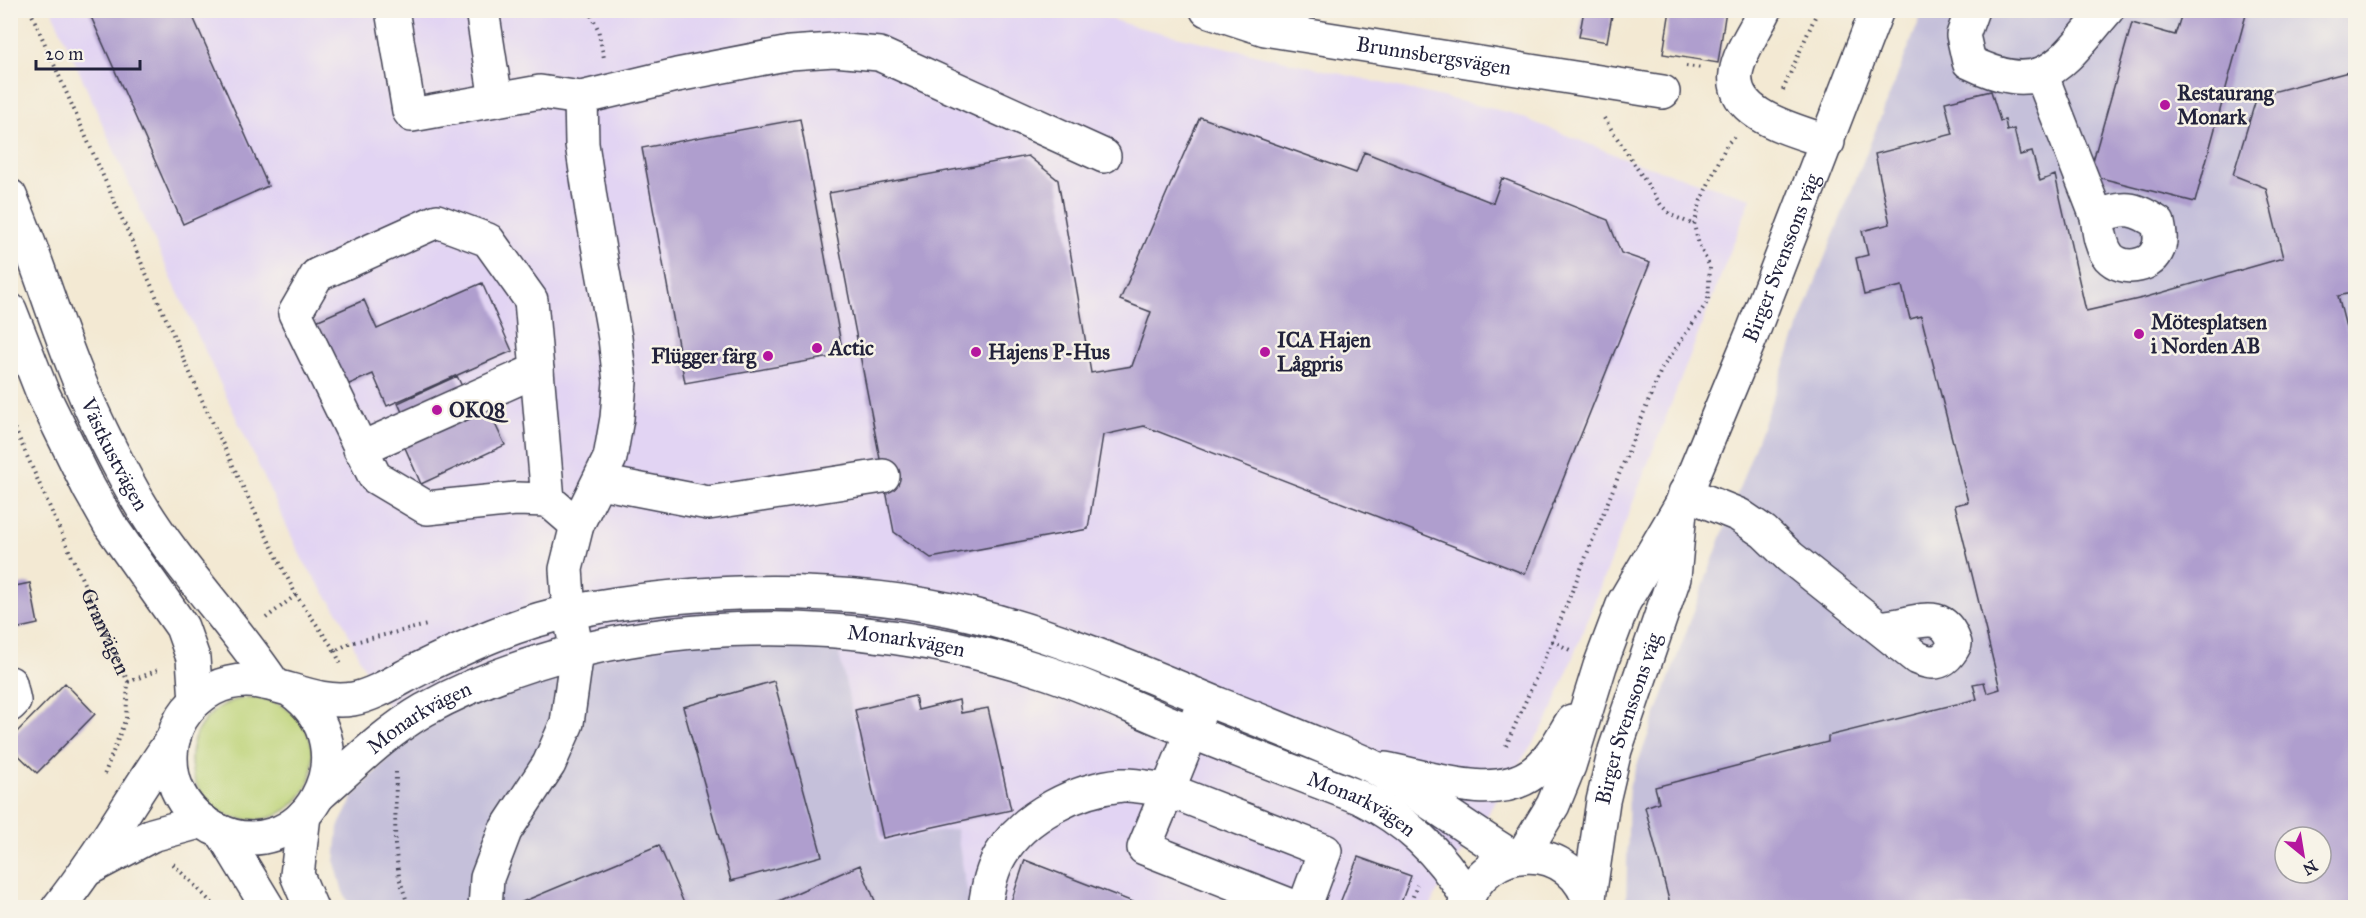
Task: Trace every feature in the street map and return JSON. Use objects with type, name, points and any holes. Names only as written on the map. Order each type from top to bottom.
[{"type":"street","points":[[392,10],[409,111],[412,115],[540,92],[595,95],[677,75],[790,53],[834,50],[879,54],[1104,156]]},
{"type":"street","points":[[482,10],[496,100]]},
{"type":"street","name":"Brunnsbergsvägen","points":[[1207,10],[1265,29],[1663,92]]},
{"type":"street","points":[[1765,10],[1736,71],[1739,95],[1760,115],[1828,142]]},
{"type":"street","name":"Birger Svenssons väg","points":[[1518,856],[1553,805],[1569,766],[1591,692],[1624,602],[1683,499],[1828,142],[1852,70],[1877,10]]},
{"type":"street","points":[[1972,10],[1963,35],[1969,62],[1992,74],[2030,80],[2059,65],[2107,10]]},
{"type":"street","points":[[2041,74],[2097,217]]},
{"type":"street","points":[[485,908],[487,878],[505,831],[549,764],[567,723],[577,651],[569,612],[566,570],[577,525],[610,459],[617,418],[620,382],[615,338],[582,144],[595,95]]},
{"type":"street","name":"Västkustvägen","points":[[10,196],[44,282],[75,371],[119,465],[160,534],[282,686]]},
{"type":"street","points":[[548,501],[531,300],[488,240],[437,221],[317,274],[295,313],[375,477],[427,508],[516,499],[548,501],[577,525]]},
{"type":"street","name":"Västkustvägen","points":[[10,310],[43,394],[88,488],[110,525],[182,627],[193,658],[196,700]]},
{"type":"street","points":[[360,449],[537,370]]},
{"type":"street","points":[[600,482],[708,503],[883,476]]},
{"type":"street","points":[[1683,499],[1739,515],[1764,532],[1790,557],[1878,627]]},
{"type":"street","name":"Birger Svenssons väg","points":[[1590,903],[1603,801],[1615,750],[1674,578],[1683,499]]},
{"type":"street","name":"Monarkvägen","points":[[282,686],[318,698],[354,699],[479,641],[529,622],[569,612],[697,596],[774,592],[903,602],[972,615],[1075,645],[1374,766],[1481,787],[1507,786],[1535,772],[1551,754],[1591,692]]},
{"type":"street","name":"Monarkvägen","points":[[312,804],[379,742],[421,712],[464,689],[505,673],[577,651],[647,638],[767,628],[896,638],[956,649],[1048,673],[1359,797],[1394,816],[1434,849],[1466,902]]},
{"type":"street","points":[[268,908],[212,826],[184,802],[173,777],[171,751],[182,718],[196,700],[232,681],[246,680],[282,686],[310,707],[324,730],[328,762],[312,804],[297,875],[311,908]]},
{"type":"street","points":[[10,683],[15,700],[10,705]]},
{"type":"street","points":[[1204,698],[1193,732],[1144,848],[1297,908]]},
{"type":"street","points":[[58,908],[90,868],[129,802],[174,737]]},
{"type":"street","name":"Monarkvägen","points":[[1374,766],[1454,821],[1518,856]]},
{"type":"street","points":[[985,908],[987,892],[1000,855],[1019,831],[1042,813],[1091,791],[1124,785],[1168,790],[1325,851],[1304,908]]},
{"type":"street","points":[[90,868],[152,835],[212,826],[243,836],[266,835],[286,828],[312,804]]},
{"type":"street","points":[[1466,902],[1485,871],[1518,856]]},
{"type":"street","name":"Birger Svenssons väg","points":[[1518,856],[1536,856],[1563,866],[1582,885],[1590,903]]},
{"type":"path","points":[[589,10],[598,29],[595,95]]},
{"type":"path","points":[[1481,787],[1494,762],[1509,743],[1661,370],[1708,301],[1710,267],[1699,245],[1694,225],[1701,200],[1727,144],[1746,123],[1776,106],[1818,10]]},
{"type":"path","points":[[1579,79],[1661,205],[1677,219],[1694,225]]},
{"type":"path","name":"Granvägen","points":[[10,418],[128,682],[126,718],[102,781]]},
{"type":"path","points":[[1409,908],[1420,875],[1434,849]]},
{"type":"shaded area","points":[[52,11],[1084,11],[1133,26],[1511,113],[1639,164],[1751,198],[1550,716],[1434,897],[1431,907],[970,907],[881,842],[837,649],[406,738],[361,662],[341,617],[302,559],[168,271]]},
{"type":"shaded area","points":[[1923,11],[2355,11],[2355,907],[1626,908],[1629,787],[1819,272]]},
{"type":"shaded area","points":[[702,641],[838,649],[881,842],[956,829],[970,907],[351,907],[343,892],[335,863],[338,827],[354,796],[406,738],[481,697],[578,663]]},
{"type":"green space","points":[[252,698],[275,702],[295,716],[309,736],[313,759],[309,782],[295,802],[275,816],[252,820],[229,816],[209,802],[195,782],[191,759],[195,736],[209,716],[229,702]]},
{"type":"building","points":[[88,10],[190,10],[268,186],[183,224]]},
{"type":"building","points":[[1584,10],[1613,10],[1607,42],[1579,37]]},
{"type":"building","points":[[1670,10],[1726,10],[1718,63],[1663,54]]},
{"type":"building","name":"Restaurang Monark","points":[[2183,10],[2247,11],[2195,202],[2089,175],[2132,23],[2175,35]]},
{"type":"building","points":[[2356,70],[2356,292],[2338,296],[2356,366],[2356,908],[1671,908],[1645,807],[1659,802],[1655,787],[1828,742],[1828,736],[1977,699],[1973,684],[1984,682],[1987,693],[2000,689],[1955,505],[1968,502],[1921,316],[1910,319],[1902,286],[1864,295],[1856,258],[1868,255],[1862,231],[1890,224],[1875,154],[1953,134],[1945,102],[1991,91],[2000,121],[2005,120],[2007,131],[2014,129],[2020,155],[2032,152],[2040,181],[2055,175],[2086,311],[2143,298],[2283,258],[2266,188],[2233,175],[2257,96]]},
{"type":"building","points":[[1200,117],[1356,173],[1364,152],[1493,203],[1502,178],[1608,220],[1621,253],[1650,263],[1525,574],[1144,426],[1103,435],[1088,529],[931,558],[894,532],[829,193],[1028,156],[1058,180],[1091,373],[1132,366],[1151,312],[1120,300]]},
{"type":"building","points":[[800,119],[843,355],[685,383],[642,148]]},
{"type":"building","points":[[482,283],[512,351],[387,406],[373,374],[342,387],[314,322],[364,300],[377,329]]},
{"type":"building","points":[[457,376],[473,409],[413,437],[398,403]]},
{"type":"building","points":[[486,405],[505,445],[421,484],[403,443]]},
{"type":"building","points":[[30,583],[38,624],[10,630],[10,587]]},
{"type":"building","points":[[774,681],[822,856],[731,881],[683,707]]},
{"type":"building","points":[[65,683],[95,714],[37,773],[10,747],[10,739]]},
{"type":"building","points":[[915,696],[918,710],[959,700],[961,713],[988,708],[1011,810],[883,838],[855,710]]},
{"type":"building","points":[[659,845],[686,908],[510,908],[510,907]]},
{"type":"building","points":[[1358,857],[1411,876],[1399,908],[1338,908]]},
{"type":"building","points":[[1025,860],[1146,907],[1146,908],[1009,908]]},
{"type":"building","points":[[860,865],[878,908],[762,908]]},
{"type":"place","name":"Restaurang Monark","points":[[2165,105]]},
{"type":"place","name":"Mötesplatsen i Norden AB","points":[[2139,334]]},
{"type":"place","name":"Actic","points":[[817,348]]},
{"type":"place","name":"Hajens P-Hus","points":[[976,352]]},
{"type":"place","name":"ICA Hajen Lågpris","points":[[1265,352]]},
{"type":"place","name":"Flügger färg","points":[[768,356]]},
{"type":"place","name":"OKQ8","points":[[437,410]]}]
